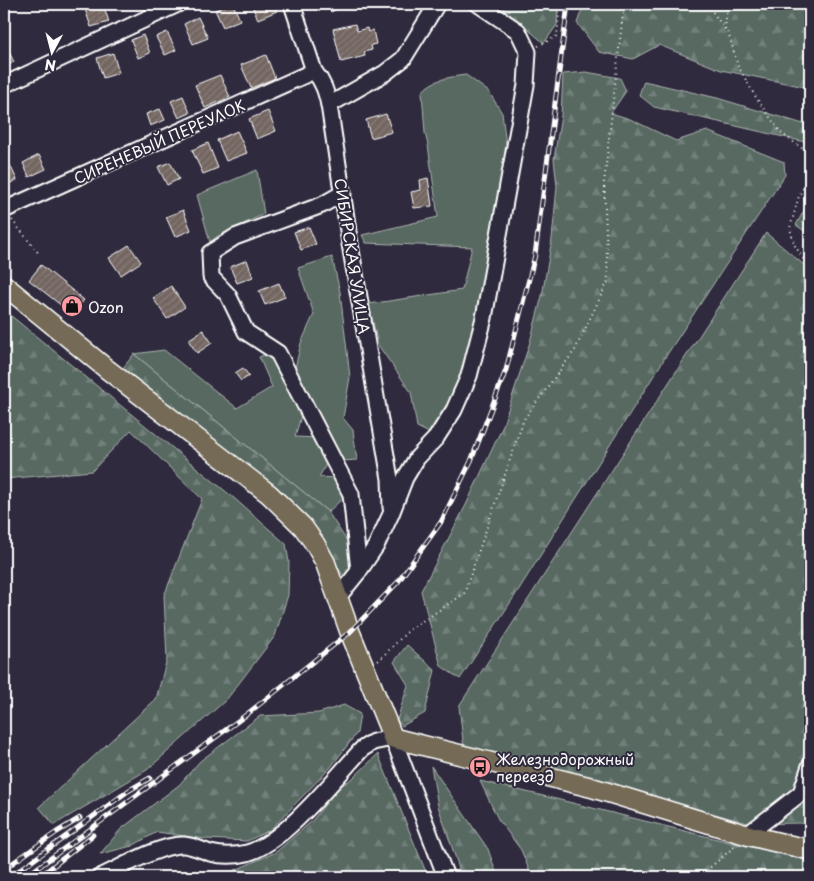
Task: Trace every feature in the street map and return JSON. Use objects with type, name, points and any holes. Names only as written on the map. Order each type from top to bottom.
[{"type":"main road","points":[[4,285],[108,370],[270,494],[290,513],[315,544],[327,566],[393,738],[590,787],[747,835],[810,850]]},
{"type":"street","points":[[4,85],[178,4]]},
{"type":"street","name":"СИБИРСКАЯ УЛИЦА","points":[[292,4],[314,72],[326,90],[329,105],[390,479],[392,514]]},
{"type":"street","points":[[329,105],[385,73],[403,59],[437,4]]},
{"type":"street","points":[[338,597],[376,546],[392,514],[405,478],[417,458],[436,438],[454,410],[469,376],[484,318],[526,85],[528,52],[518,31],[478,4]]},
{"type":"street","name":"СИРЕНЕВЫЙ ПЕРЕУЛОК","points":[[4,211],[314,72]]},
{"type":"street","points":[[343,193],[322,205],[235,237],[210,253],[211,277],[228,295],[246,332],[278,353],[351,494],[359,571]]},
{"type":"street","points":[[100,877],[144,856],[183,845],[210,853],[225,855],[248,853],[262,848],[283,832],[362,749],[373,742],[393,738],[446,877]]},
{"type":"street","points":[[747,835],[806,792],[810,766]]},
{"type":"path","points":[[528,52],[557,36],[560,4]]},
{"type":"path","points":[[367,672],[410,629],[464,594],[524,419],[575,350],[608,280],[604,184],[624,4]]},
{"type":"path","points":[[707,4],[729,35],[738,66],[755,96],[781,133],[810,154]]},
{"type":"path","points":[[725,29],[727,4]]},
{"type":"path","points":[[810,175],[800,196],[790,228],[794,244],[805,262],[810,265]]},
{"type":"path","points":[[4,211],[40,255]]},
{"type":"path","points":[[699,877],[747,835]]},
{"type":"green space","points":[[498,4],[558,4],[557,25],[544,43]]},
{"type":"green space","points":[[584,4],[810,4],[810,88],[721,70],[659,45],[633,59],[599,52],[577,23]]},
{"type":"green space","points":[[586,72],[620,78],[626,91],[611,113],[630,119],[676,141],[707,131],[784,162],[785,175],[668,353],[460,679],[441,666],[421,591],[466,505],[502,428],[530,342],[542,296],[552,239],[557,186],[554,159],[561,116],[563,74]]},
{"type":"green space","points":[[466,75],[489,92],[502,113],[507,153],[477,332],[455,398],[431,434],[417,427],[411,392],[378,345],[369,304],[462,290],[472,247],[366,243],[362,235],[438,217],[425,133],[422,92],[436,81]]},
{"type":"green space","points":[[644,81],[717,98],[810,126],[805,142],[654,107],[639,95]]},
{"type":"green space","points":[[257,170],[264,214],[218,236],[210,242],[197,195]]},
{"type":"green space","points":[[810,200],[810,235],[796,225]]},
{"type":"green space","points":[[766,233],[810,270],[810,826],[800,823],[751,824],[640,793],[464,749],[459,706]]},
{"type":"green space","points":[[332,257],[340,292],[350,377],[343,418],[353,430],[357,460],[343,461],[295,368],[301,343],[314,314],[298,268]]},
{"type":"green space","points":[[4,310],[235,499],[286,544],[289,562],[288,595],[275,636],[227,699],[147,770],[54,825],[39,807],[156,699],[167,659],[164,596],[202,499],[131,430],[92,471],[4,479]]},
{"type":"green space","points":[[164,350],[237,408],[272,387],[259,357],[271,352],[301,416],[295,437],[321,438],[327,463],[319,477],[334,478],[344,497],[328,512],[134,354]]},
{"type":"green space","points":[[134,354],[328,512],[358,558],[346,581],[312,523],[123,368]]},
{"type":"green space","points":[[407,645],[435,670],[425,713],[402,726],[397,720],[408,685],[394,662]]},
{"type":"green space","points":[[344,705],[360,714],[357,733],[330,768],[270,830],[247,841],[205,839],[157,832],[132,846],[100,854],[121,829],[179,785],[200,761],[260,716],[319,713]]},
{"type":"green space","points":[[378,754],[428,877],[233,877],[233,871],[276,852],[312,821],[338,788],[353,778]]},
{"type":"green space","points":[[431,766],[488,849],[497,875],[496,877],[461,877],[438,806]]},
{"type":"green space","points":[[480,781],[810,861],[810,877],[688,877],[667,875],[653,877],[532,877],[521,850],[498,819]]},
{"type":"building","points":[[103,4],[109,22],[91,27],[85,9]]},
{"type":"building","points":[[233,4],[240,20],[223,27],[215,10]]},
{"type":"building","points":[[251,4],[274,4],[277,11],[258,19]]},
{"type":"building","points":[[327,4],[342,4],[343,6],[331,12]]},
{"type":"building","points":[[198,17],[208,38],[193,44],[184,24]]},
{"type":"building","points":[[355,24],[357,31],[367,28],[368,32],[373,30],[376,44],[371,45],[372,50],[364,52],[365,56],[341,62],[333,29]]},
{"type":"building","points":[[167,32],[176,50],[165,55],[156,37]]},
{"type":"building","points":[[143,35],[150,53],[138,58],[131,40]]},
{"type":"building","points":[[4,44],[14,62],[4,67]]},
{"type":"building","points":[[113,53],[119,73],[103,78],[97,58]]},
{"type":"building","points":[[266,55],[275,78],[251,88],[241,65]]},
{"type":"building","points":[[220,75],[230,97],[205,108],[195,85]]},
{"type":"building","points":[[183,96],[190,113],[179,118],[171,101]]},
{"type":"building","points":[[160,109],[165,120],[150,126],[146,114]]},
{"type":"building","points":[[268,111],[276,131],[257,139],[249,119]]},
{"type":"building","points":[[386,114],[392,132],[371,138],[366,120]]},
{"type":"building","points":[[237,131],[247,153],[226,161],[217,140]]},
{"type":"building","points":[[208,143],[218,168],[203,174],[192,150]]},
{"type":"building","points":[[39,155],[46,169],[29,177],[23,163]]},
{"type":"building","points":[[170,162],[179,179],[167,185],[158,167]]},
{"type":"building","points":[[10,165],[17,180],[4,186],[4,168]]},
{"type":"building","points":[[428,178],[432,206],[414,208],[411,192],[421,190],[420,180]]},
{"type":"building","points":[[183,210],[191,230],[175,237],[166,217]]},
{"type":"building","points":[[309,227],[316,244],[301,250],[294,232]]},
{"type":"building","points":[[129,245],[141,262],[121,275],[109,258]]},
{"type":"building","points":[[247,260],[253,277],[237,283],[230,267]]},
{"type":"building","points":[[41,265],[84,300],[72,314],[29,280]]},
{"type":"building","points":[[279,283],[285,297],[265,305],[259,291]]},
{"type":"building","points":[[171,286],[185,307],[167,319],[153,298]]},
{"type":"building","points":[[203,330],[212,343],[197,353],[188,340]]},
{"type":"building","points":[[243,368],[249,376],[241,381],[235,373]]},
{"type":"railway","points":[[25,877],[246,715],[350,632],[398,582],[441,522],[471,461],[506,370],[535,255],[568,4]]},
{"type":"railway","points":[[10,877],[128,791],[150,778]]},
{"type":"railway","points":[[4,869],[80,818]]},
{"type":"railway","points":[[39,877],[93,835]]},
{"type":"place","name":"Ozon","points":[[72,306]]},
{"type":"place","name":"Железнодорожный переезд","points":[[480,767]]}]
